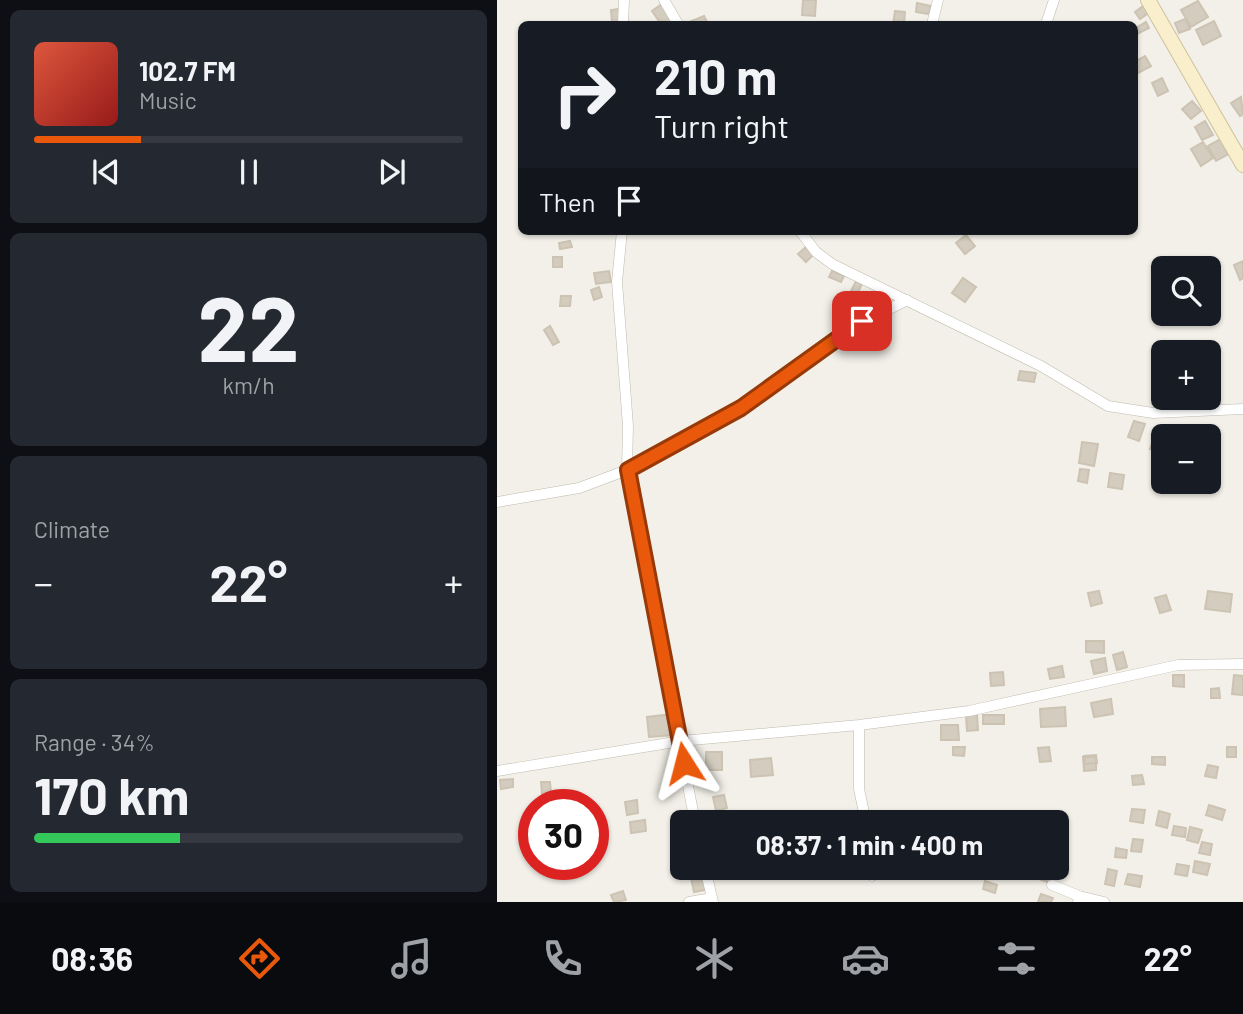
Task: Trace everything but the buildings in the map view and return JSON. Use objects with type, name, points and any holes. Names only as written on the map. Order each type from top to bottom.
[{"type":"street","points":[[623,21],[624,0]]},
{"type":"street","points":[[664,0],[676,21]]},
{"type":"street","points":[[933,21],[938,0]]},
{"type":"street","points":[[1047,21],[1054,0]]},
{"type":"street","points":[[1148,0],[1241,157]]},
{"type":"street","points":[[622,235],[617,282],[628,426],[628,470],[693,810]]},
{"type":"street","points":[[803,235],[816,251],[832,264],[1041,366],[1108,406],[1153,413],[1243,409]]},
{"type":"street","points":[[497,502],[579,488],[628,470],[741,408],[840,334],[907,300]]},
{"type":"street","points":[[497,771],[681,741],[859,725],[969,711],[1052,695],[1165,667],[1243,664]]},
{"type":"street","points":[[859,725],[859,789],[863,810]]},
{"type":"street","points":[[689,902],[713,900],[708,880]]},
{"type":"street","points":[[1052,885],[1079,899],[1104,902]]},
{"type":"route","points":[[684,763],[628,470],[741,408],[840,334],[862,321]]}]
